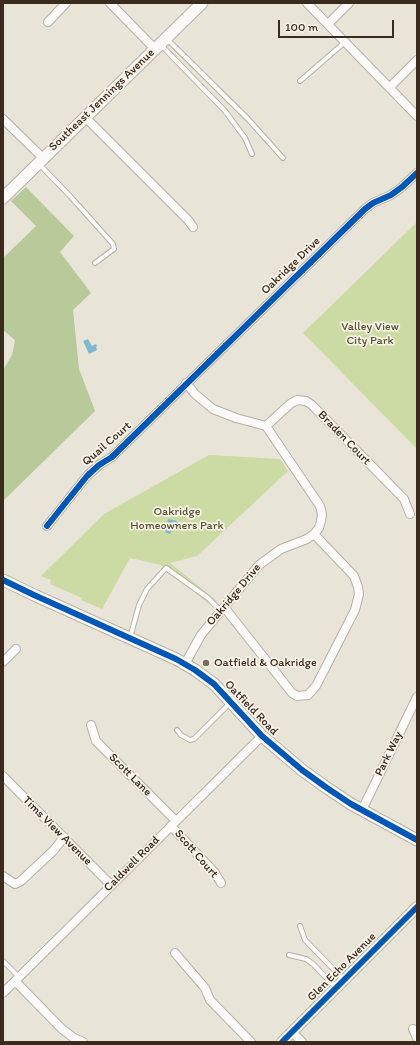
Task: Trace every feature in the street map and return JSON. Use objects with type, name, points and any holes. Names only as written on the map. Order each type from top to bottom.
[{"type":"main road","name":"Southeast Jennings Avenue","points":[[3,198],[202,3]]},
{"type":"main road","name":"Oatfield Road","points":[[3,580],[185,664],[201,674],[214,684],[262,736],[302,770],[362,810],[417,840]]},
{"type":"street","points":[[48,22],[66,3]]},
{"type":"street","points":[[110,3],[160,44]]},
{"type":"street","points":[[307,3],[417,116]]},
{"type":"street","points":[[328,24],[349,3]]},
{"type":"street","points":[[390,88],[417,60]]},
{"type":"street","points":[[85,117],[193,226]]},
{"type":"street","points":[[3,119],[41,161]]},
{"type":"street","name":"Oakridge Drive","points":[[186,383],[365,209],[373,203],[391,195],[417,173]]},
{"type":"street","points":[[186,383],[195,394],[213,409],[236,418],[266,426],[320,506],[321,521],[314,534],[354,576],[359,594],[355,610],[316,686],[308,695],[297,696],[292,693],[222,609]]},
{"type":"street","name":"Quail Court","points":[[47,526],[86,476],[99,465],[112,457],[186,383]]},
{"type":"street","name":"Braden Court","points":[[266,426],[290,404],[298,400],[306,401],[312,405],[404,499],[410,514]]},
{"type":"street","name":"Oakridge Drive","points":[[185,664],[201,635],[259,565],[266,558],[281,548],[307,539],[314,534]]},
{"type":"street","points":[[3,662],[16,650]]},
{"type":"street","name":"Park Way","points":[[362,810],[417,697]]},
{"type":"street","name":"Scott Lane","points":[[91,725],[96,741],[173,823]]},
{"type":"street","name":"Caldwell Road","points":[[3,993],[262,736]]},
{"type":"street","name":"Tims View Avenue","points":[[3,776],[111,885]]},
{"type":"street","name":"Scott Court","points":[[173,823],[216,873],[221,883]]},
{"type":"street","points":[[3,876],[15,884],[21,881],[54,850],[64,837]]},
{"type":"street","name":"Glen Echo Avenue","points":[[282,1042],[417,907]]},
{"type":"street","points":[[175,953],[205,988],[210,1000],[251,1042]]},
{"type":"street","points":[[17,979],[62,1029],[74,1038],[83,1042]]},
{"type":"street","points":[[412,1030],[417,1038]]},
{"type":"street","points":[[292,1032],[302,1042]]},
{"type":"lane","points":[[300,81],[345,42]]},
{"type":"lane","points":[[160,44],[225,111],[245,138],[252,154]]},
{"type":"lane","points":[[160,44],[248,119],[282,158]]},
{"type":"lane","points":[[41,161],[112,244],[114,249],[95,263]]},
{"type":"lane","points":[[130,638],[138,605],[147,589],[166,568],[222,609]]},
{"type":"lane","points":[[177,730],[181,735],[190,740],[194,739],[231,703]]},
{"type":"lane","points":[[300,926],[305,940],[345,980]]},
{"type":"lane","points":[[289,955],[306,959],[313,964],[336,988]]},
{"type":"lane","points":[[3,961],[17,979]]},
{"type":"green space","points":[[26,187],[74,236],[60,252],[91,293],[73,310],[79,369],[95,411],[3,501],[3,370],[12,355],[15,340],[3,330],[3,258],[36,226],[11,201]]},
{"type":"green space","name":"Valley View City Park","points":[[417,222],[417,449],[303,333]]},
{"type":"green space","name":"Oakridge Homeowners Park","points":[[209,455],[280,459],[288,471],[197,556],[170,563],[217,601],[213,607],[161,565],[130,558],[102,609],[81,600],[82,598],[50,584],[51,580],[41,576],[104,514]]},
{"type":"water","points":[[88,339],[92,346],[96,344],[97,346],[97,350],[89,354],[83,341]]},
{"type":"water","points":[[168,519],[177,521],[179,524],[177,527],[174,527],[170,534],[165,532]]},
{"type":"cycle path","points":[[47,526],[87,476],[99,465],[112,457],[365,209],[373,203],[391,195],[417,173]]},
{"type":"cycle path","points":[[3,580],[176,659],[195,670],[214,684],[262,736],[302,770],[351,804],[417,840]]},
{"type":"cycle path","points":[[282,1042],[417,907]]},
{"type":"place","name":"Oatfield & Oakridge","points":[[206,663]]}]
